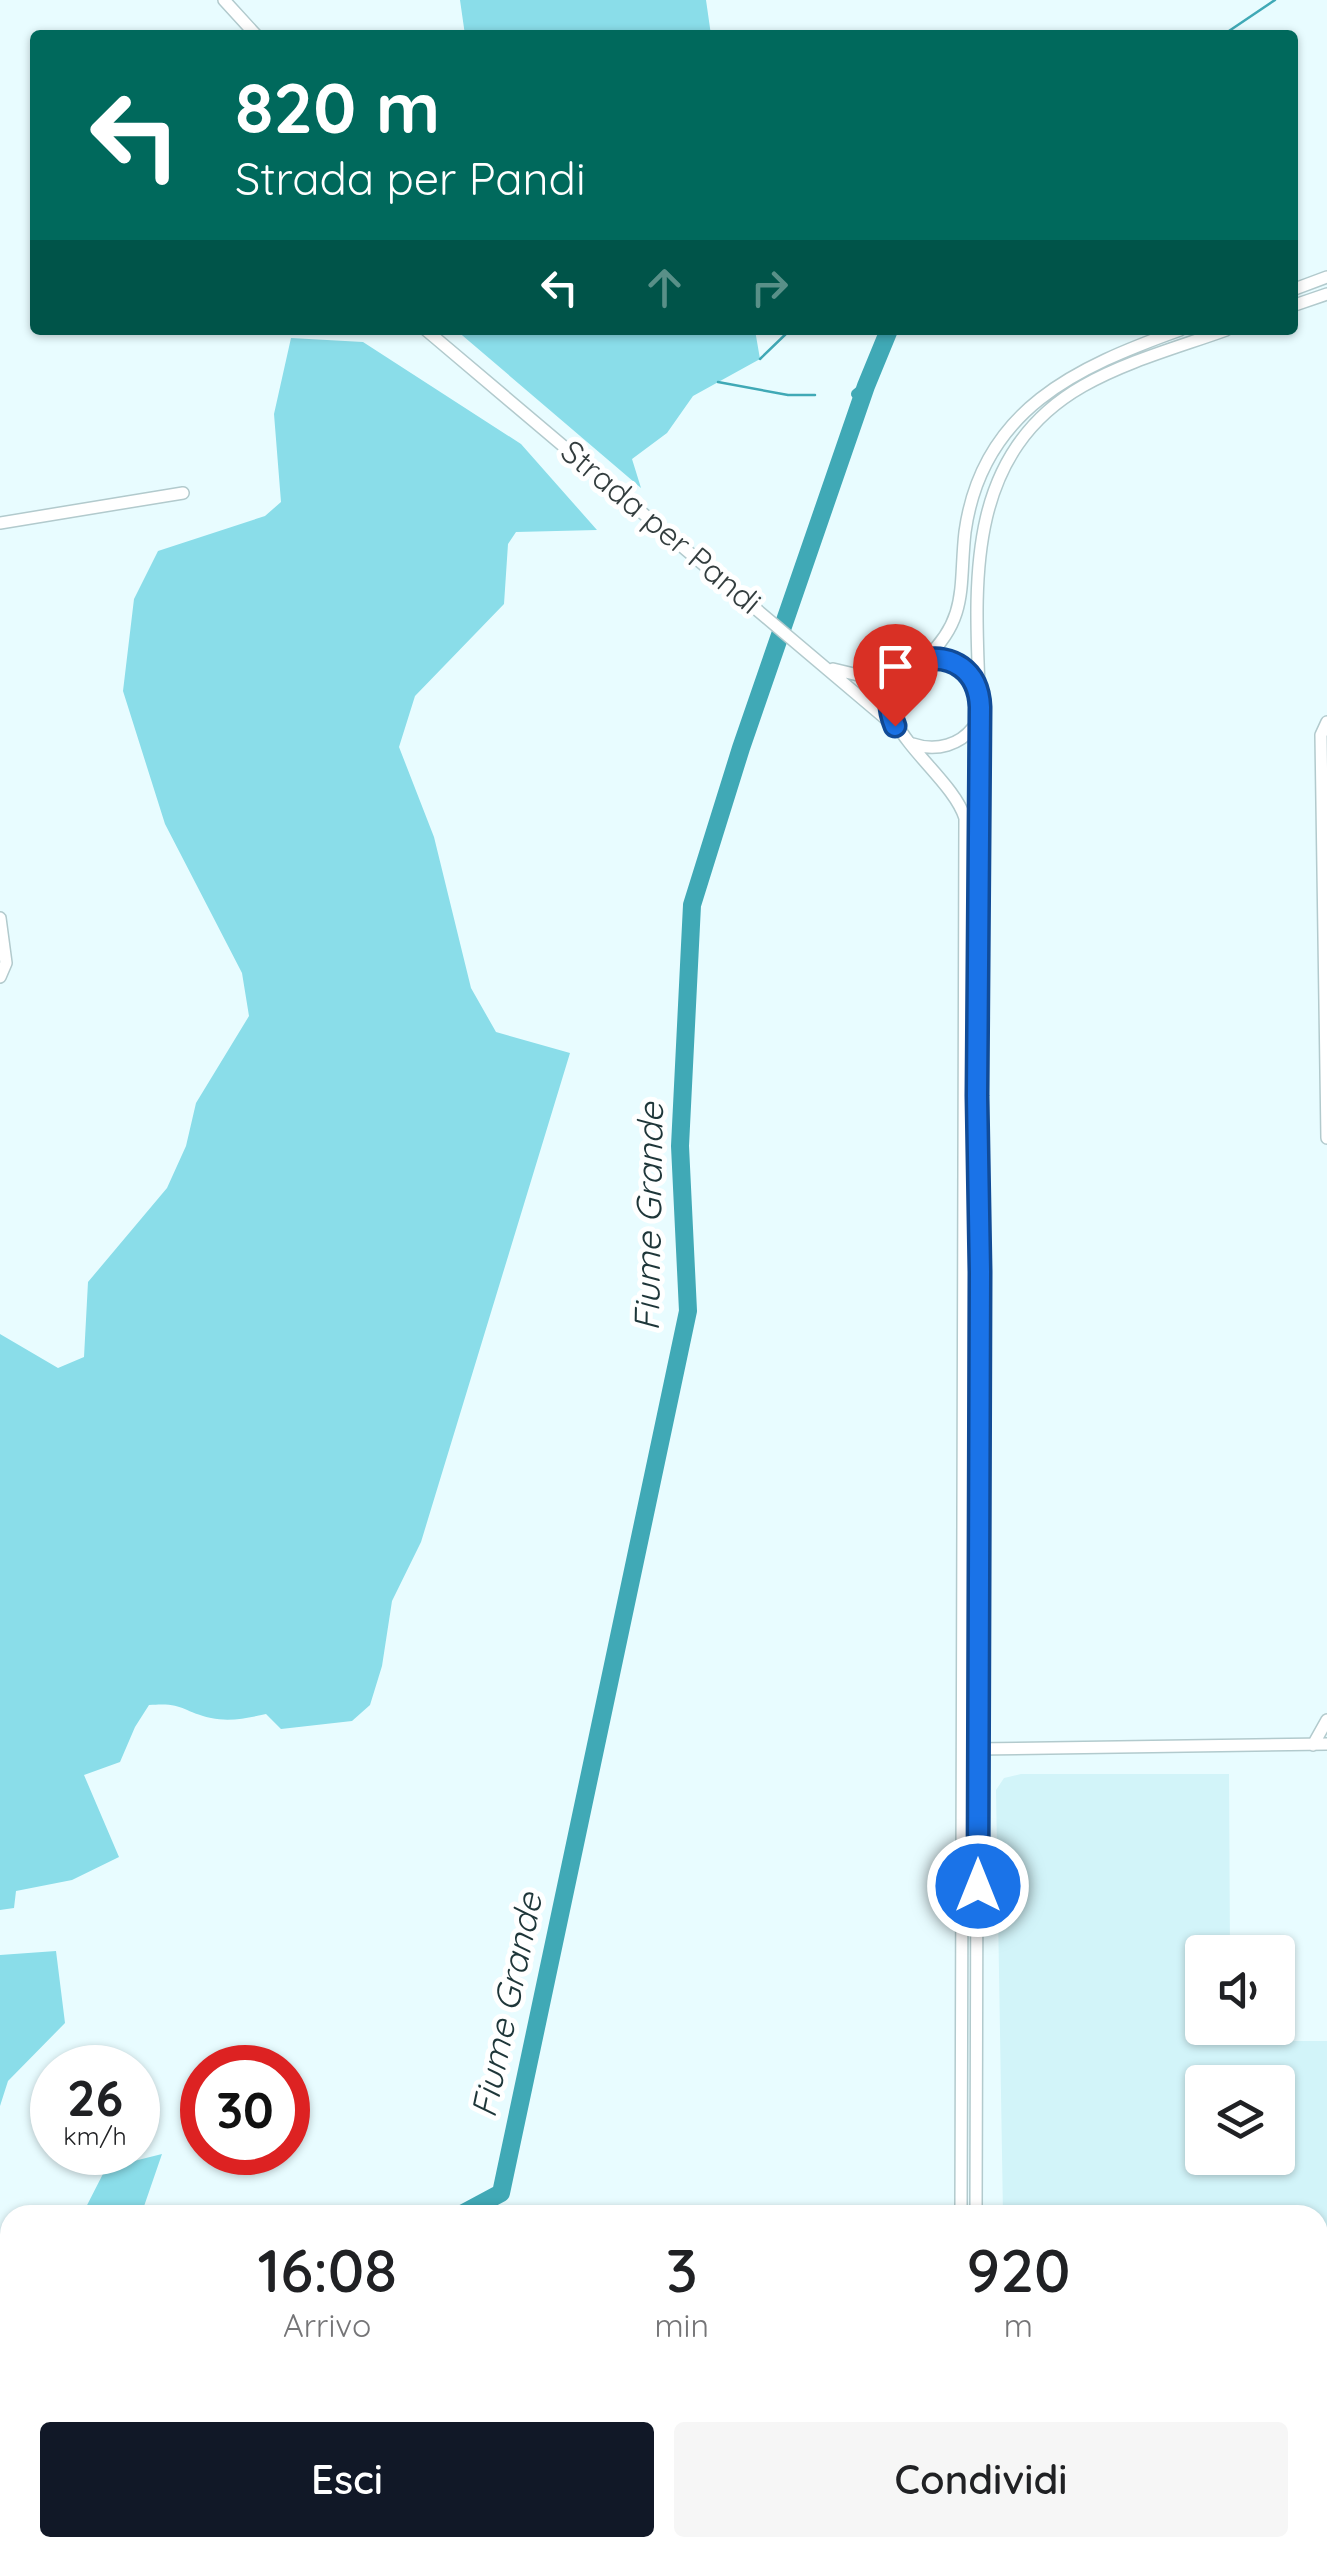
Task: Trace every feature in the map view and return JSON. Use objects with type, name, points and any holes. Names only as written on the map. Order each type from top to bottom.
[{"type":"street","points":[[224,0],[251,30]]},
{"type":"street","points":[[1298,288],[1327,277]]},
{"type":"street","points":[[1298,304],[1327,294]]},
{"type":"street","name":"Strada per Pandi","points":[[432,335],[895,726],[960,804],[964,818],[961,2205]]},
{"type":"street","points":[[824,665],[858,675],[892,671],[925,658],[944,638],[958,612],[966,529],[974,496],[988,463],[1014,423],[1052,389],[1088,366],[1167,335]]},
{"type":"street","points":[[976,2205],[980,537],[989,501],[1012,452],[1050,408],[1086,384],[1213,335]]},
{"type":"street","points":[[0,523],[184,493]]},
{"type":"street","points":[[913,744],[939,749],[952,746],[972,730],[980,702],[968,673],[956,664],[925,658]]},
{"type":"street","points":[[895,726],[889,700],[893,685],[912,664]]},
{"type":"street","points":[[1327,722],[1321,747],[1327,1138]]},
{"type":"street","points":[[0,920],[6,963],[0,977]]},
{"type":"street","points":[[1313,1745],[1327,1720]]},
{"type":"street","points":[[962,1749],[1327,1744]]},
{"type":"shaded area","points":[[460,0],[706,0],[710,30],[464,30]]},
{"type":"shaded area","points":[[462,335],[756,335],[760,359],[693,396],[667,433],[632,459],[641,488]]},
{"type":"shaded area","points":[[291,338],[363,342],[521,444],[597,530],[516,532],[508,544],[504,604],[415,696],[399,747],[434,837],[471,988],[496,1032],[570,1053],[421,1542],[392,1601],[382,1666],[370,1705],[352,1721],[281,1729],[266,1714],[218,1719],[176,1706],[149,1705],[120,1762],[84,1775],[119,1857],[72,1880],[16,1891],[14,1908],[0,1910],[0,1334],[58,1368],[84,1357],[88,1282],[167,1188],[186,1146],[196,1103],[249,1016],[242,973],[165,824],[123,691],[134,599],[158,551],[265,516],[281,502],[274,414]]},
{"type":"shaded area","points":[[1021,1774],[1229,1774],[1230,1935],[1185,1935],[1185,2045],[1295,2045],[1295,2041],[1327,2041],[1327,2205],[1003,2205],[996,1790],[1004,1778]]},
{"type":"shaded area","points":[[56,1951],[65,2023],[43,2045],[30,2045],[30,2059],[8,2081],[0,2106],[0,1955]]},
{"type":"shaded area","points":[[102,2175],[155,2175],[144,2205],[87,2205]]},
{"type":"waterway","name":"Fiume Grande","points":[[1230,30],[1275,0]]},
{"type":"waterway","name":"Fiume Grande","points":[[760,359],[785,335]]},
{"type":"waterway","name":"Fiume Grande","points":[[479,2205],[501,2193],[688,1311],[680,1146],[692,905],[741,748],[887,335]]},
{"type":"waterway","points":[[718,382],[788,395],[815,395]]},
{"type":"waterway","name":"Fiume Grande","points":[[856,394],[866,386]]},
{"type":"route","points":[[895,726],[889,700],[893,685],[912,664],[925,658],[942,659],[956,664],[975,683],[980,696],[978,1886]]}]
